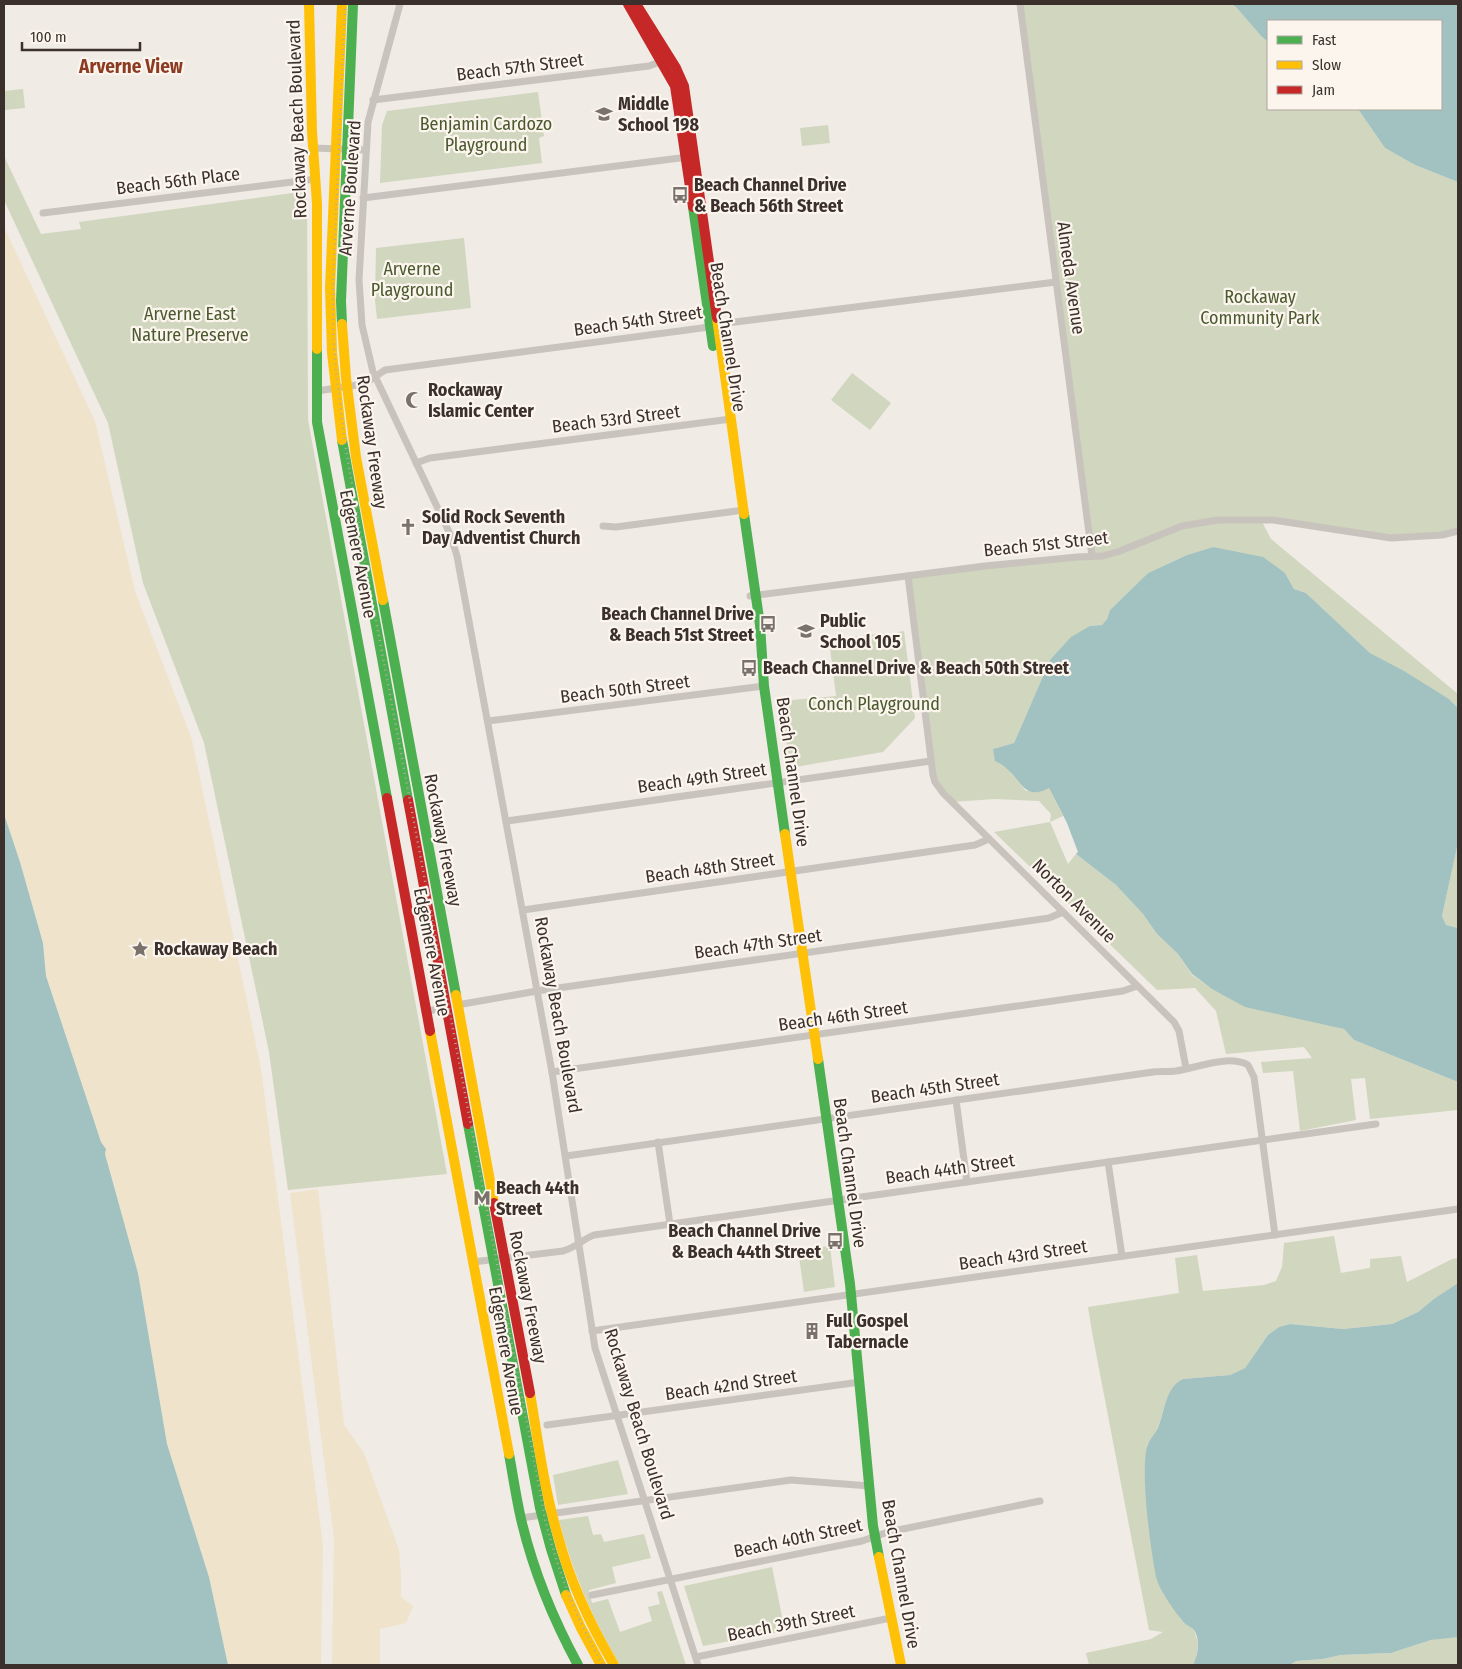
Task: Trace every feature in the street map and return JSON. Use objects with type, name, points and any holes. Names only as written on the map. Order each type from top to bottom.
[{"type":"main road","name":"Rockaway Beach Boulevard","points":[[309,4],[317,233]]},
{"type":"main road","name":"Rockaway Freeway","points":[[342,4],[330,287],[335,388],[348,482],[541,1515],[552,1557],[565,1593],[585,1638],[601,1665]]},
{"type":"main road","name":"Rockaway Freeway","points":[[353,4],[342,286],[342,332],[361,490],[552,1514],[560,1545],[576,1589],[598,1637],[614,1665]]},
{"type":"main road","name":"Beach Channel Drive","points":[[628,4],[666,60],[680,74],[684,86],[689,157],[753,596],[762,642],[764,686],[852,1294],[875,1537],[901,1665]]},
{"type":"main road","name":"Beach Channel Drive","points":[[636,4],[666,60]]},
{"type":"main road","name":"Edgemere Avenue","points":[[317,233],[318,427],[521,1518],[534,1565],[547,1600],[562,1635],[578,1665]]},
{"type":"street","name":"Arverne Boulevard","points":[[375,376],[365,341],[359,306],[366,150],[368,122],[373,100],[400,4]]},
{"type":"street","name":"Almeda Avenue","points":[[1020,4],[1092,556]]},
{"type":"street","name":"Beach 57th Street","points":[[373,100],[649,66],[666,60]]},
{"type":"street","points":[[313,148],[366,150]]},
{"type":"street","points":[[363,198],[689,157]]},
{"type":"street","name":"Beach 56th Place","points":[[43,213],[316,179]]},
{"type":"street","name":"Beach 54th Street","points":[[317,390],[364,384],[385,370],[1056,282]]},
{"type":"street","name":"Rockaway Beach Boulevard","points":[[375,376],[450,534],[456,551],[552,1072],[592,1331],[597,1353],[698,1665]]},
{"type":"street","name":"Beach 53rd Street","points":[[416,463],[424,458],[728,420]]},
{"type":"street","points":[[603,526],[616,527],[741,511]]},
{"type":"street","name":"Beach 51st Street","points":[[753,596],[984,566],[1107,555],[1182,526],[1226,520],[1279,521],[1391,538],[1442,535],[1458,531]]},
{"type":"street","name":"Norton Avenue","points":[[908,576],[934,779],[940,789],[1178,1028],[1186,1068]]},
{"type":"street","name":"Beach 50th Street","points":[[488,721],[764,686]]},
{"type":"street","name":"Beach 49th Street","points":[[507,821],[931,761]]},
{"type":"street","name":"Beach 48th Street","points":[[523,910],[975,845],[990,838]]},
{"type":"street","name":"Beach 47th Street","points":[[458,1005],[537,991],[1049,918],[1063,912]]},
{"type":"street","name":"Beach 46th Street","points":[[552,1072],[1123,991],[1138,986]]},
{"type":"street","points":[[427,1011],[446,1008]]},
{"type":"street","name":"Beach 45th Street","points":[[566,1156],[1152,1072],[1174,1071],[1232,1061],[1239,1061],[1248,1065],[1254,1077],[1262,1140]]},
{"type":"street","points":[[956,1100],[967,1182]]},
{"type":"street","name":"Beach 44th Street","points":[[473,1262],[570,1250],[594,1235],[1376,1124]]},
{"type":"street","points":[[1262,1140],[1275,1235]]},
{"type":"street","points":[[658,1142],[670,1224]]},
{"type":"street","points":[[1108,1162],[1122,1256]]},
{"type":"street","name":"Beach 43rd Street","points":[[592,1331],[1458,1209]]},
{"type":"street","name":"Beach 42nd Street","points":[[547,1425],[860,1382]]},
{"type":"street","points":[[521,1518],[796,1480],[870,1486]]},
{"type":"street","name":"Beach 40th Street","points":[[592,1595],[862,1541],[888,1532],[1040,1501]]},
{"type":"street","name":"Beach 39th Street","points":[[696,1657],[892,1618]]},
{"type":"green space","name":"Rockaway Community Park","points":[[1020,4],[1231,4],[1236,7],[1267,41],[1267,110],[1359,110],[1385,148],[1415,165],[1458,182],[1458,531],[1396,538],[1261,520],[1271,539],[1458,694],[1458,708],[1449,699],[1370,653],[1306,593],[1294,589],[1285,573],[1213,547],[1187,555],[1148,573],[1110,610],[1107,619],[1102,625],[1090,626],[1050,660],[1014,743],[993,749],[996,761],[1007,768],[1026,791],[1049,788],[1063,816],[1050,822],[1051,814],[1039,801],[995,799],[952,802],[935,782],[908,576],[1091,556]]},
{"type":"green space","points":[[23,89],[25,108],[4,110],[4,91]]},
{"type":"green space","name":"Benjamin Cardozo Playground","points":[[538,92],[544,136],[539,138],[542,163],[380,183],[382,125],[387,111]]},
{"type":"green space","points":[[828,125],[830,143],[802,146],[800,128]]},
{"type":"green space","name":"Arverne East Nature Preserve","points":[[4,156],[41,234],[81,229],[79,222],[307,191],[308,420],[447,1174],[288,1190],[269,1052],[204,743],[143,583],[108,423],[4,200]]},
{"type":"green space","name":"Arverne Playground","points":[[464,238],[471,308],[377,319],[375,300],[376,248]]},
{"type":"green space","points":[[852,373],[891,403],[870,430],[831,400]]},
{"type":"green space","name":"Conch Playground","points":[[904,631],[915,718],[883,752],[789,768],[782,701],[836,696],[829,640],[885,633],[886,639],[893,639],[898,632]]},
{"type":"green space","points":[[1050,822],[1068,864],[1076,854],[1116,885],[1143,914],[1157,934],[1178,954],[1192,975],[1212,989],[1344,1029],[1354,1040],[1458,1082],[1458,1110],[1370,1119],[1365,1078],[1351,1079],[1356,1120],[1300,1131],[1293,1071],[1263,1073],[1261,1062],[1312,1058],[1304,1047],[1226,1054],[1216,1011],[1195,988],[1157,990],[994,832]]},
{"type":"green space","points":[[1458,843],[1458,928],[1446,925],[1442,916]]},
{"type":"green space","points":[[1334,1236],[1341,1273],[1370,1268],[1370,1259],[1401,1256],[1407,1282],[1452,1259],[1458,1258],[1458,1283],[1418,1312],[1392,1324],[1343,1329],[1290,1324],[1279,1327],[1268,1335],[1245,1368],[1230,1375],[1183,1379],[1173,1387],[1157,1430],[1147,1445],[1157,1579],[1182,1621],[1194,1630],[1198,1643],[1196,1659],[1193,1665],[1089,1665],[1086,1653],[1151,1639],[1163,1632],[1149,1630],[1088,1307],[1179,1293],[1175,1258],[1197,1255],[1203,1291],[1264,1285],[1276,1281],[1282,1267],[1284,1243]]},
{"type":"green space","points":[[830,1246],[835,1287],[804,1292],[798,1249]]},
{"type":"green space","points":[[618,1460],[628,1494],[558,1505],[553,1475]]},
{"type":"green space","points":[[588,1516],[593,1535],[601,1534],[604,1542],[644,1534],[651,1558],[612,1567],[616,1583],[589,1590],[592,1603],[608,1599],[620,1632],[652,1621],[648,1607],[660,1604],[657,1592],[662,1591],[686,1665],[620,1665],[584,1595],[570,1558],[559,1520]]},
{"type":"green space","points":[[772,1567],[785,1631],[703,1646],[684,1586]]},
{"type":"green space","points":[[1458,1637],[1458,1665],[1290,1665],[1296,1661],[1323,1659],[1341,1655],[1391,1653],[1431,1640]]},
{"type":"sand","name":"Rockaway Beach","points":[[4,227],[95,421],[135,591],[192,740],[261,1068],[323,1545],[321,1665],[228,1665],[209,1577],[167,1444],[138,1273],[105,1154],[106,1149],[101,1142],[46,976],[43,943],[4,814]]},
{"type":"sand","points":[[318,1189],[344,1425],[364,1453],[399,1550],[401,1597],[413,1606],[406,1623],[380,1629],[380,1665],[332,1665],[334,1539],[290,1193]]},
{"type":"water","points":[[1231,4],[1458,4],[1458,182],[1415,165],[1385,148],[1359,110],[1442,110],[1442,20],[1267,20],[1267,41],[1236,7]]},
{"type":"water","points":[[1213,547],[1263,557],[1285,573],[1294,589],[1306,593],[1370,653],[1404,671],[1449,699],[1458,708],[1458,843],[1442,916],[1446,925],[1458,928],[1458,1082],[1354,1040],[1344,1029],[1245,1007],[1212,989],[1192,974],[1178,954],[1157,934],[1143,914],[1116,885],[1076,854],[1078,852],[1067,823],[1049,788],[1041,791],[1029,791],[1005,767],[995,761],[993,749],[1014,743],[1050,660],[1071,637],[1090,626],[1102,625],[1107,619],[1110,610],[1148,573],[1187,555]]},
{"type":"water","points":[[4,814],[43,943],[46,976],[101,1142],[106,1149],[105,1154],[138,1273],[167,1444],[209,1577],[228,1665],[4,1665]]},
{"type":"water","points":[[1458,1283],[1458,1637],[1431,1640],[1391,1653],[1341,1655],[1323,1659],[1296,1661],[1290,1665],[1193,1665],[1198,1647],[1196,1633],[1174,1610],[1163,1593],[1156,1577],[1145,1489],[1148,1444],[1158,1428],[1167,1399],[1173,1387],[1183,1379],[1230,1375],[1245,1368],[1268,1335],[1279,1327],[1290,1324],[1343,1329],[1392,1324],[1418,1312]]},
{"type":"railway","points":[[345,4],[333,283],[333,332],[345,444],[369,583],[545,1519],[569,1594],[584,1630],[603,1665]]},
{"type":"traffic: fast","points":[[342,324],[341,301],[353,4]]},
{"type":"traffic: fast","points":[[693,207],[713,346]]},
{"type":"traffic: fast","points":[[317,349],[317,422],[387,798]]},
{"type":"traffic: fast","points":[[342,440],[408,800]]},
{"type":"traffic: fast","points":[[744,514],[760,625],[764,686],[785,834]]},
{"type":"traffic: fast","points":[[383,600],[456,995]]},
{"type":"traffic: fast","points":[[818,1059],[850,1284],[873,1526],[879,1557]]},
{"type":"traffic: fast","points":[[468,1124],[540,1508],[566,1595]]},
{"type":"traffic: fast","points":[[509,1454],[521,1519],[531,1557],[552,1612],[578,1665]]},
{"type":"traffic: slow","points":[[309,4],[312,131],[317,204],[317,349]]},
{"type":"traffic: slow","points":[[342,4],[330,288],[332,353],[342,440]]},
{"type":"traffic: slow","points":[[717,318],[744,514]]},
{"type":"traffic: slow","points":[[342,324],[346,378],[356,457],[383,600]]},
{"type":"traffic: slow","points":[[785,834],[818,1059]]},
{"type":"traffic: slow","points":[[456,995],[494,1203]]},
{"type":"traffic: slow","points":[[430,1031],[509,1454]]},
{"type":"traffic: slow","points":[[530,1393],[545,1482],[568,1570],[597,1634],[614,1665]]},
{"type":"traffic: slow","points":[[879,1557],[901,1665]]},
{"type":"traffic: slow","points":[[566,1595],[601,1665]]},
{"type":"traffic: jam","points":[[628,4],[675,86],[693,207]]},
{"type":"traffic: jam","points":[[636,4],[676,68],[684,86],[717,318]]},
{"type":"traffic: jam","points":[[387,798],[430,1031]]},
{"type":"traffic: jam","points":[[408,800],[468,1124]]},
{"type":"traffic: jam","points":[[494,1203],[530,1393]]},
{"type":"place","name":"Middle School 198","points":[[604,114]]},
{"type":"place","name":"Beach Channel Drive & Beach 56th Street","points":[[680,195]]},
{"type":"place","name":"Rockaway Islamic Center","points":[[414,400]]},
{"type":"place","name":"Solid Rock Seventh Day Adventist Church","points":[[408,527]]},
{"type":"place","name":"Beach Channel Drive & Beach 51st Street","points":[[768,624]]},
{"type":"place","name":"Public School 105","points":[[806,631]]},
{"type":"place","name":"Beach Channel Drive & Beach 50th Street","points":[[749,668]]},
{"type":"place","name":"Rockaway Beach","points":[[140,949]]},
{"type":"place","name":"Beach 44th Street","points":[[482,1198]]},
{"type":"place","name":"Beach Channel Drive & Beach 44th Street","points":[[835,1241]]},
{"type":"place","name":"Full Gospel Tabernacle","points":[[812,1331]]},
{"type":"district","name":"Arverne View","points":[[131,66]]}]
